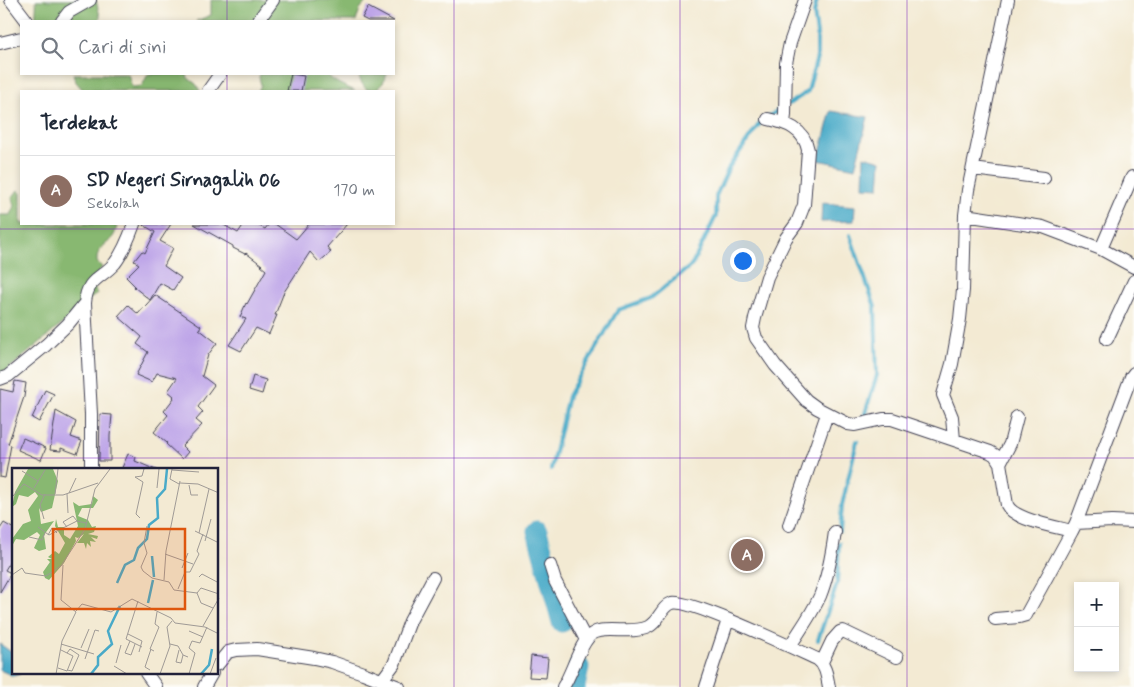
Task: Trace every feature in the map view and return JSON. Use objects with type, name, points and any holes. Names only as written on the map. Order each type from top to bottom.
[{"type":"street","points":[[12,0],[25,20]]},
{"type":"street","points":[[63,20],[69,12],[90,0]]},
{"type":"street","points":[[259,20],[273,0]]},
{"type":"street","points":[[784,119],[786,63],[790,43],[805,0]]},
{"type":"street","points":[[954,440],[952,417],[943,395],[952,364],[960,319],[968,190],[1008,0]]},
{"type":"street","points":[[0,43],[20,38]]},
{"type":"street","points":[[209,90],[219,75]]},
{"type":"street","points":[[768,119],[784,119],[803,136],[807,142],[808,150],[804,205],[797,222],[786,238],[767,277],[753,328],[756,338],[775,365],[806,400],[827,414],[848,424],[855,425],[892,419],[990,452],[1000,463],[1006,504],[1012,512],[1038,523],[1074,527],[1112,521],[1134,522]]},
{"type":"street","points":[[973,169],[1044,178]]},
{"type":"street","points":[[1101,249],[1132,177]]},
{"type":"street","points":[[965,215],[1043,227],[1101,249],[1134,267]]},
{"type":"street","points":[[91,468],[91,414],[85,303],[87,290],[92,283],[114,264],[124,249],[134,225]]},
{"type":"street","points":[[1107,339],[1134,281]]},
{"type":"street","points":[[0,380],[8,376],[46,345],[68,324],[85,303]]},
{"type":"street","points":[[995,619],[1026,615],[1074,527],[1134,373]]},
{"type":"street","points":[[789,525],[827,414]]},
{"type":"street","points":[[1000,463],[1010,444],[1017,417]]},
{"type":"street","points":[[790,646],[820,596],[828,572],[835,532]]},
{"type":"street","points":[[550,565],[555,581],[586,640]]},
{"type":"street","points":[[382,680],[394,664],[410,620],[433,578]]},
{"type":"street","points":[[563,687],[586,640],[593,634],[600,630],[633,630],[650,626],[673,603],[688,605],[728,620],[790,646],[822,662],[829,687]]},
{"type":"street","points":[[706,687],[728,620]]},
{"type":"street","points":[[822,662],[832,641],[840,632],[844,631],[897,657]]},
{"type":"street","points":[[219,663],[228,652],[257,649],[332,662],[399,687]]},
{"type":"street","points":[[147,674],[156,687]]},
{"type":"street","points":[[204,687],[211,674]]},
{"type":"green space","points":[[36,0],[96,0],[100,16],[99,20],[36,20]]},
{"type":"green space","points":[[211,0],[368,0],[360,9],[356,20],[198,20],[211,15]]},
{"type":"green space","points":[[73,75],[128,75],[132,87],[142,86],[148,75],[187,75],[199,90],[83,90],[76,82]]},
{"type":"green space","points":[[260,75],[328,75],[336,82],[353,90],[258,90],[261,85]]},
{"type":"green space","points":[[358,75],[387,75],[383,83],[376,90],[366,89]]},
{"type":"green space","points":[[18,190],[20,192],[20,225],[117,225],[114,235],[102,247],[98,255],[97,262],[102,267],[92,283],[97,294],[0,376],[0,215],[10,215],[14,206],[12,198]]},
{"type":"water","points":[[831,111],[868,117],[855,168],[818,160]]},
{"type":"water","points":[[864,156],[881,161],[879,188],[863,187]]},
{"type":"water","points":[[822,203],[855,206],[854,221],[821,222]]},
{"type":"water","points":[[0,644],[12,653],[12,674],[20,674],[13,676],[0,670]]},
{"type":"building","points":[[368,7],[392,20],[366,20],[362,18]]},
{"type":"building","points":[[291,75],[304,76],[301,90],[287,90]]},
{"type":"building","points":[[144,225],[170,225],[160,241],[173,248],[164,266],[181,278],[173,290],[160,283],[150,300],[134,287],[126,277],[139,264],[134,261],[142,251],[145,253],[155,232]]},
{"type":"building","points":[[196,225],[224,225],[238,233],[243,225],[258,225],[265,229],[268,225],[276,225],[296,239],[308,225],[346,225],[327,247],[331,252],[319,262],[310,252],[284,292],[269,334],[256,328],[241,351],[229,345],[246,319],[240,317],[246,303],[266,270],[246,253],[233,248],[233,246]]},
{"type":"building","points":[[155,295],[201,326],[199,329],[217,343],[208,355],[202,376],[214,385],[198,407],[203,412],[196,420],[202,425],[182,446],[188,452],[182,459],[154,432],[168,415],[164,411],[174,396],[168,391],[177,378],[157,373],[152,382],[136,375],[148,352],[137,344],[142,337],[118,316],[128,305],[138,314]]},
{"type":"building","points":[[253,376],[266,380],[262,394],[249,390]]},
{"type":"building","points":[[15,381],[26,383],[24,397],[8,444],[11,445],[5,478],[0,477],[0,389],[13,392]]},
{"type":"building","points":[[45,390],[54,394],[39,422],[32,418]]},
{"type":"building","points":[[56,411],[76,422],[71,437],[82,441],[77,454],[61,448],[61,451],[50,450]]},
{"type":"building","points":[[100,414],[112,415],[110,461],[99,461]]},
{"type":"building","points":[[23,438],[46,448],[41,460],[18,450]]},
{"type":"building","points":[[128,454],[136,457],[135,461],[151,468],[122,468]]},
{"type":"building","points":[[4,523],[12,528],[12,558],[5,570],[11,573],[0,592],[0,529]]},
{"type":"building","points":[[531,656],[548,658],[546,678],[529,677]]},
{"type":"waterway","points":[[789,104],[808,91],[817,57],[817,34],[814,13],[817,0]]},
{"type":"waterway","points":[[551,469],[568,396],[618,310],[651,298],[692,265],[716,216],[716,196],[729,167],[760,123],[783,107]]},
{"type":"waterway","points":[[850,235],[875,307],[877,375],[863,420]]},
{"type":"waterway","points":[[840,531],[842,505],[857,441]]},
{"type":"waterway","points":[[537,531],[562,622]]},
{"type":"waterway","points":[[818,640],[837,584],[839,543]]},
{"type":"waterway","points":[[575,687],[579,667]]},
{"type":"place","name":"SD Negeri Sirnagalih 06","points":[[747,555]]}]
